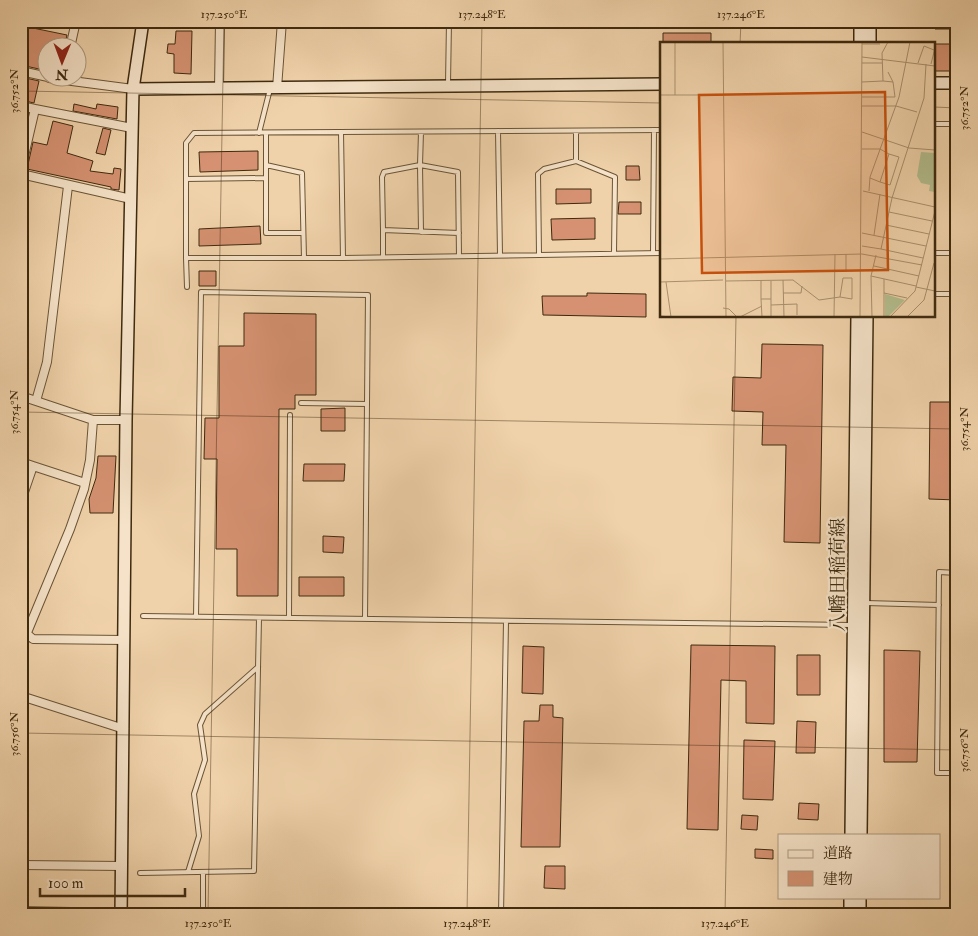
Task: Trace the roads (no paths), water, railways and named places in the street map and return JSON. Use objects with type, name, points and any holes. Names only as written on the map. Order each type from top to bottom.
[{"type":"street","points":[[59,21],[75,23],[72,38]]},
{"type":"street","points":[[21,911],[121,914],[126,420],[133,89],[144,21]]},
{"type":"street","points":[[219,89],[220,21]]},
{"type":"street","points":[[273,88],[282,21],[274,21]]},
{"type":"street","points":[[860,21],[860,42]]},
{"type":"street","points":[[870,21],[870,42]]},
{"type":"street","points":[[21,71],[38,75]]},
{"type":"street","points":[[88,82],[133,89],[660,84]]},
{"type":"street","points":[[936,83],[957,83]]},
{"type":"street","points":[[21,106],[132,128]]},
{"type":"street","points":[[21,170],[35,109]]},
{"type":"street","points":[[21,174],[131,199]]},
{"type":"street","points":[[36,401],[47,362],[68,186]]},
{"type":"street","name":"八幡田稲荷線","points":[[857,318],[861,834]]},
{"type":"street","name":"八幡田稲荷線","points":[[858,603],[867,318]]},
{"type":"street","points":[[21,396],[93,420],[126,420]]},
{"type":"street","points":[[21,647],[24,631],[70,529],[86,483],[93,420]]},
{"type":"street","points":[[21,462],[86,483]]},
{"type":"street","points":[[21,501],[33,466]]},
{"type":"street","name":"八幡田稲荷線","points":[[851,834],[859,625]]},
{"type":"street","points":[[24,631],[33,639],[124,640]]},
{"type":"street","points":[[21,696],[124,729]]},
{"type":"street","points":[[21,865],[122,866]]},
{"type":"street","points":[[850,898],[850,915]]},
{"type":"street","points":[[860,898],[860,915]]},
{"type":"lane","points":[[448,21],[448,87]]},
{"type":"lane","points":[[260,133],[273,88]]},
{"type":"lane","points":[[936,124],[957,124]]},
{"type":"lane","points":[[652,253],[654,130]]},
{"type":"lane","points":[[187,287],[186,142],[194,133],[660,130]]},
{"type":"lane","points":[[498,131],[500,255]]},
{"type":"lane","points":[[576,131],[576,161]]},
{"type":"lane","points":[[341,132],[343,258]]},
{"type":"lane","points":[[421,232],[420,165],[422,132]]},
{"type":"lane","points":[[266,133],[266,233],[304,233]]},
{"type":"lane","points":[[539,255],[538,174],[544,169],[576,161],[615,177],[614,253]]},
{"type":"lane","points":[[266,165],[302,173],[304,258]]},
{"type":"lane","points":[[383,257],[382,177],[384,172],[420,165],[458,172],[459,256]]},
{"type":"lane","points":[[186,179],[265,178]]},
{"type":"lane","points":[[383,230],[459,233]]},
{"type":"lane","points":[[186,258],[343,258],[660,253]]},
{"type":"lane","points":[[936,253],[957,253]]},
{"type":"lane","points":[[196,617],[201,292],[368,295],[365,619]]},
{"type":"lane","points":[[936,294],[957,294]]},
{"type":"lane","points":[[301,403],[367,404]]},
{"type":"lane","points":[[289,618],[290,415]]},
{"type":"lane","points":[[957,572],[939,572],[937,772],[957,773]]},
{"type":"lane","points":[[858,603],[939,605]]},
{"type":"lane","points":[[143,616],[859,625]]},
{"type":"lane","points":[[140,873],[254,871],[259,618]]},
{"type":"lane","points":[[501,915],[506,621]]},
{"type":"lane","points":[[188,872],[199,836],[194,794],[205,760],[200,725],[204,714],[258,667]]},
{"type":"lane","points":[[203,872],[203,915]]}]
